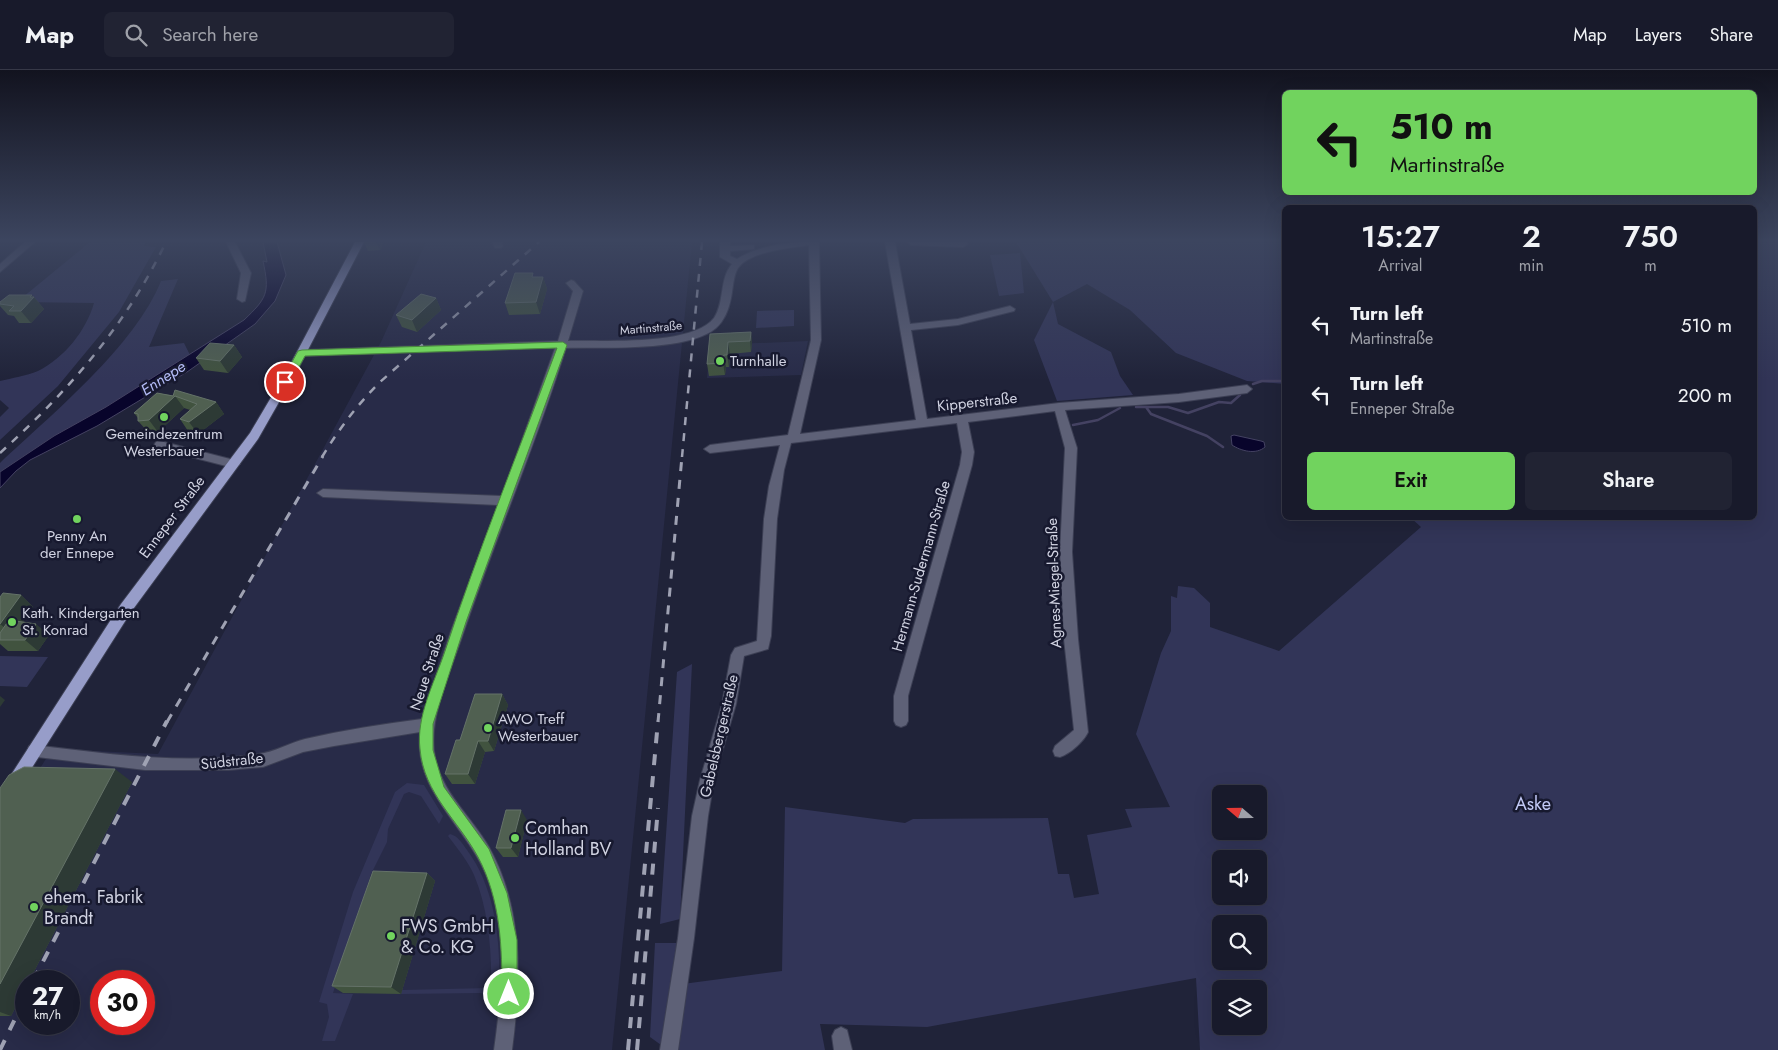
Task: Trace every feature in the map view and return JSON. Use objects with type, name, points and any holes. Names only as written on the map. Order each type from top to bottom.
[{"type":"main road","name":"Enneper Straße","points":[[3,797],[126,608],[234,464],[272,406],[336,288]]},
{"type":"street","points":[[242,299],[244,288]]},
{"type":"street","points":[[563,345],[578,291],[575,288]]},
{"type":"street","name":"Martinstraße","points":[[302,353],[675,341],[698,335],[714,326],[725,310],[729,288]]},
{"type":"street","name":"Gabelsbergerstraße","points":[[669,1050],[707,780],[729,704],[738,655],[740,652],[763,645],[767,630],[767,567],[776,486],[816,340],[814,288]]},
{"type":"street","points":[[898,288],[922,422]]},
{"type":"street","points":[[905,327],[929,328],[955,324],[1010,309]]},
{"type":"street","name":"Neue Straße","points":[[503,1050],[509,1012],[510,940],[499,893],[484,853],[438,790],[426,750],[427,724],[460,622],[563,345]]},
{"type":"street","name":"Kipperstraße","points":[[710,449],[922,422],[1059,407],[1179,398],[1248,389]]},
{"type":"street","name":"Agnes-Miegel-Straße","points":[[1059,407],[1071,448],[1066,552],[1070,639],[1081,732],[1060,751]]},
{"type":"street","name":"Hermann-Sudermann-Straße","points":[[901,721],[901,696],[966,465],[968,452],[962,419]]},
{"type":"street","points":[[160,445],[234,464]]},
{"type":"street","points":[[323,493],[505,502]]},
{"type":"street","name":"Südstraße","points":[[34,751],[134,763],[227,765],[260,761],[300,747],[357,734],[427,724]]},
{"type":"shaded area","points":[[405,288],[687,288],[612,1050],[0,1050],[0,833],[52,749],[158,754],[381,342]]},
{"type":"shaded area","points":[[808,341],[801,375],[707,378],[710,345]]},
{"type":"green space","points":[[34,288],[133,288],[119,312],[58,386],[0,440],[0,417],[9,408],[0,400],[0,381],[38,371],[57,359],[73,343],[86,324],[94,303],[17,302]]},
{"type":"green space","points":[[158,288],[174,288],[149,347],[184,343],[190,355],[106,407],[54,436],[0,472],[0,463],[90,378],[132,330],[149,305]]},
{"type":"green space","points":[[997,288],[1023,288],[1024,293],[999,296]]},
{"type":"green space","points":[[1044,288],[1080,288],[1053,302]]},
{"type":"green space","points":[[1093,288],[1282,288],[1282,384],[1247,381],[1176,353],[1130,310]]},
{"type":"green space","name":"Aske","points":[[1757,288],[1778,288],[1778,1050],[1200,1050],[1196,978],[927,1027],[820,1024],[825,1050],[668,1050],[650,1037],[655,943],[678,943],[675,985],[782,971],[785,807],[905,823],[913,819],[1048,818],[1058,874],[1069,874],[1074,898],[1099,894],[1087,835],[1132,827],[1125,809],[1170,807],[1136,734],[1161,653],[1171,631],[1171,596],[1177,598],[1178,586],[1194,588],[1210,603],[1210,627],[1279,651],[1421,527],[1413,520],[1757,520]]},
{"type":"green space","points":[[1053,302],[1058,324],[1111,352],[1120,376],[1133,395],[1057,401],[1034,340]]},
{"type":"green space","points":[[794,310],[794,326],[756,328],[757,311]]},
{"type":"green space","points":[[0,656],[48,657],[27,687],[0,686]]},
{"type":"green space","points":[[692,664],[680,919],[660,924],[677,672]]},
{"type":"green space","points":[[407,783],[424,785],[443,816],[439,824],[421,796],[409,792],[404,794],[388,829],[387,842],[371,874],[333,993],[353,994],[335,1041],[322,1041],[329,1017],[327,1004],[319,1002],[353,892],[395,792]]},
{"type":"green space","points":[[450,834],[460,840],[477,866],[491,901],[498,939],[499,996],[480,993],[401,994],[402,990],[489,988],[491,986],[490,944],[483,901],[472,870],[448,836]]},
{"type":"water","name":"Ennepe","points":[[266,288],[281,288],[275,301],[255,324],[187,372],[97,426],[30,460],[16,471],[0,488],[0,472],[54,436],[106,407],[244,320],[258,306],[265,294]]},
{"type":"water","points":[[1234,435],[1264,442],[1265,447],[1257,451],[1240,449],[1232,445],[1231,436]]},
{"type":"building","points":[[510,288],[540,288],[536,302],[505,303]]},
{"type":"building","points":[[421,294],[436,298],[412,320],[396,315]]},
{"type":"building","points":[[9,295],[32,295],[30,297],[34,297],[21,311],[9,311],[14,306],[0,304],[0,302]]},
{"type":"building","points":[[751,332],[750,341],[728,342],[727,355],[724,355],[723,363],[707,364],[710,334]]},
{"type":"building","points":[[210,343],[234,345],[220,361],[196,358]]},
{"type":"building","points":[[175,390],[216,402],[189,422],[180,419],[197,404],[175,396],[149,420],[138,421],[138,414],[134,413],[157,393],[173,396]]},
{"type":"building","points":[[3,593],[21,595],[0,624],[0,597]]},
{"type":"building","points":[[9,620],[36,624],[25,640],[0,640],[0,633]]},
{"type":"building","points":[[475,694],[502,694],[488,741],[478,741],[468,774],[445,774],[456,740],[460,740]]},
{"type":"building","name":"ehem. Fabrik Brandt","points":[[24,767],[115,769],[0,984],[0,788],[9,775]]},
{"type":"building","points":[[506,810],[521,810],[511,848],[496,848]]},
{"type":"building","name":"FWS GmbH & Co. KG","points":[[373,871],[427,873],[391,987],[332,986]]},
{"type":"waterway","points":[[1253,384],[1262,381],[1282,381]]},
{"type":"waterway","points":[[1146,407],[1168,407],[1188,413],[1219,402],[1231,403],[1240,395]]},
{"type":"waterway","points":[[1136,407],[1146,407]]},
{"type":"waterway","points":[[1146,407],[1151,414],[1207,436],[1223,447]]},
{"type":"waterway","points":[[1073,425],[1098,420],[1120,408]]},
{"type":"railway","points":[[0,453],[49,405],[94,356],[114,330],[141,288]]},
{"type":"railway","points":[[322,457],[349,418],[380,382],[487,288]]},
{"type":"railway","points":[[682,457],[698,288]]},
{"type":"railway","points":[[167,722],[323,456]]},
{"type":"railway","points":[[658,722],[682,456]]},
{"type":"railway","points":[[39,970],[167,721]]},
{"type":"railway","points":[[628,1050],[658,721]]},
{"type":"railway","points":[[637,1050],[658,808]]},
{"type":"railway","points":[[0,1050],[15,1019]]},
{"type":"place","name":"Turnhalle","points":[[720,361]]},
{"type":"place","name":"Gemeindezentrum Westerbauer","points":[[164,417]]},
{"type":"place","name":"Penny An der Ennepe","points":[[77,519]]},
{"type":"place","name":"Kath. Kindergarten St. Konrad","points":[[12,622]]},
{"type":"place","name":"AWO Treff Westerbauer","points":[[488,728]]},
{"type":"place","name":"Comhan Holland BV","points":[[515,838]]},
{"type":"place","name":"ehem. Fabrik Brandt","points":[[34,907]]},
{"type":"place","name":"FWS GmbH & Co. KG","points":[[391,936]]},
{"type":"route","points":[[285,382],[302,353],[563,345],[460,622],[427,724],[426,750],[438,790],[484,853],[499,893],[510,940],[509,994]]}]
